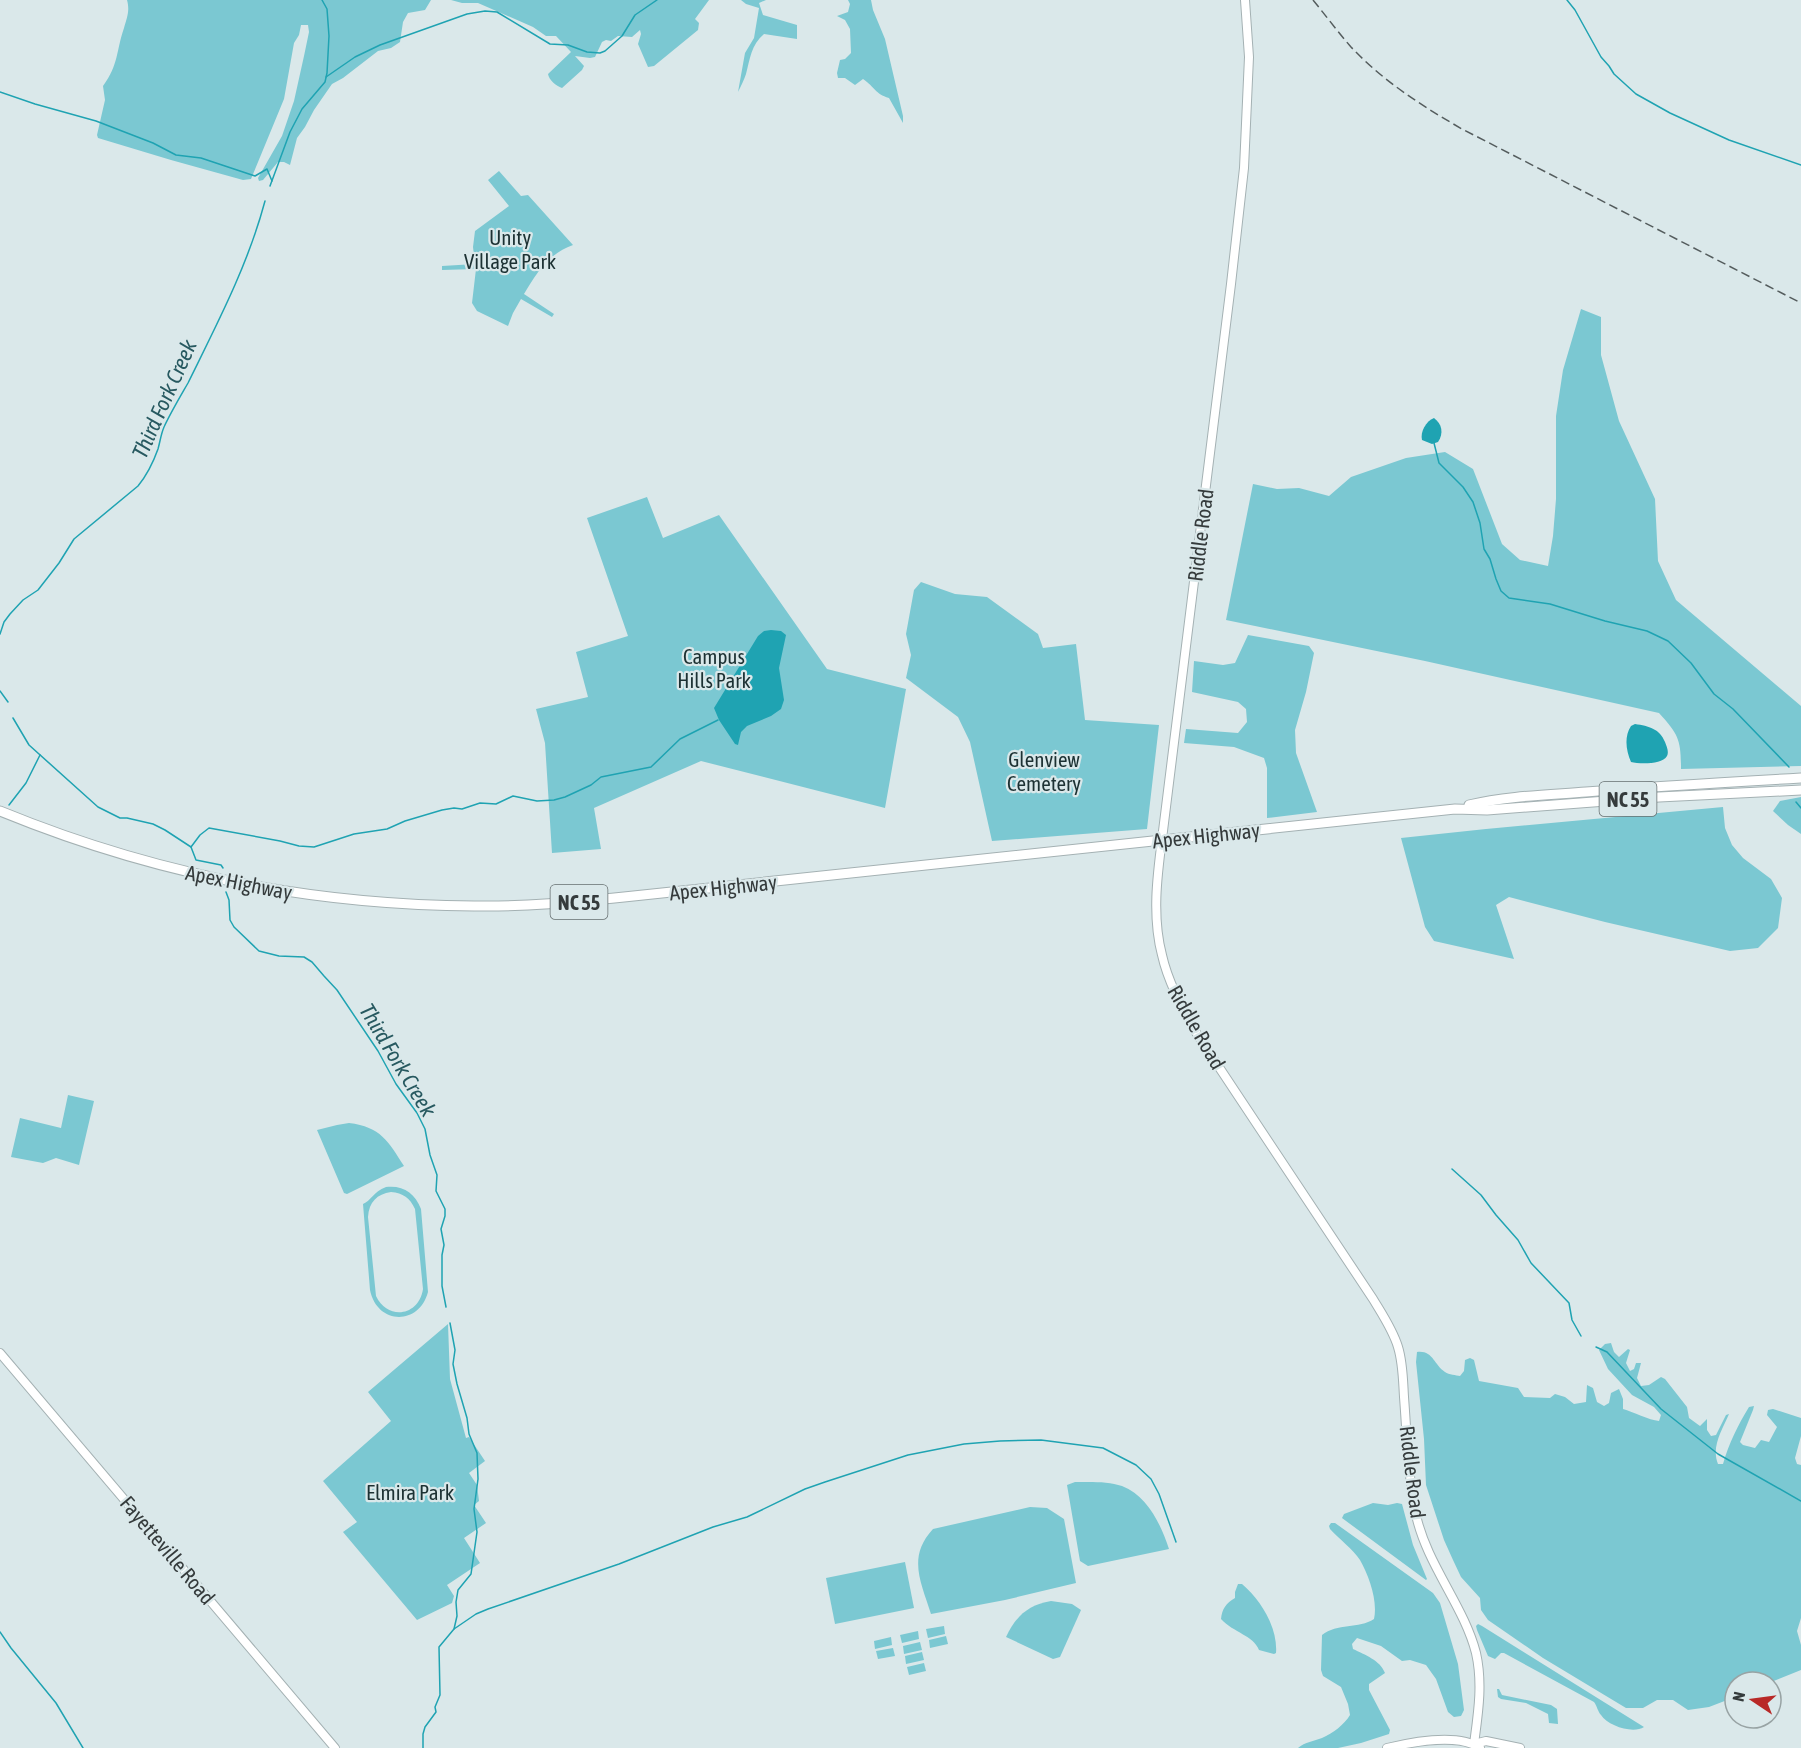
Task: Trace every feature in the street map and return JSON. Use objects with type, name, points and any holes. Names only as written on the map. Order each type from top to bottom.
[{"type":"main road","name":"Riddle Road","points":[[1245,0],[1249,45],[1249,88],[1240,208],[1162,839],[1157,885],[1158,934],[1167,971],[1179,1000],[1207,1050],[1373,1299],[1398,1347],[1411,1480],[1417,1517],[1439,1575],[1469,1633],[1479,1667],[1477,1746]]},
{"type":"main road","name":"Apex Highway","points":[[1455,809],[1486,801],[1544,795],[1801,778]]},
{"type":"main road","name":"Apex Highway","points":[[0,811],[44,829],[152,864],[230,882],[350,900],[475,906],[603,900],[1455,809],[1487,810],[1659,797],[1801,790]]},
{"type":"main road","name":"Fayetteville Road","points":[[0,1353],[335,1748]]},
{"type":"main road","points":[[1387,1748],[1428,1740],[1477,1746],[1486,1741],[1520,1748]]},
{"type":"green space","points":[[127,0],[431,0],[425,10],[408,13],[403,22],[400,42],[391,48],[378,51],[332,84],[297,138],[290,165],[278,162],[263,180],[259,181],[258,178],[282,136],[294,101],[309,32],[308,25],[301,25],[294,43],[284,99],[251,179],[243,180],[98,138],[105,100],[103,86],[112,71],[128,14]]},
{"type":"green space","points":[[451,0],[709,0],[695,19],[699,23],[698,30],[654,66],[648,67],[638,44],[640,30],[632,37],[618,36],[611,41],[602,42],[595,57],[575,56],[584,66],[562,88],[553,82],[548,74],[571,52],[556,36],[546,36],[533,27],[478,3]]},
{"type":"green space","points":[[741,0],[766,0],[759,3],[763,15],[797,25],[797,39],[764,34],[754,48],[738,92],[745,53],[754,38],[759,8]]},
{"type":"green space","points":[[848,0],[871,0],[885,39],[903,123],[889,98],[863,79],[855,85],[845,78],[838,78],[840,60],[845,59],[851,53],[850,29],[845,20],[837,16],[848,12],[850,4]]},
{"type":"green space","name":"Unity Village Park","points":[[499,171],[521,196],[528,195],[573,245],[550,259],[538,272],[524,294],[554,314],[552,317],[521,299],[508,326],[477,311],[472,303],[476,269],[442,270],[442,266],[475,264],[473,247],[475,231],[509,206],[488,180]]},
{"type":"green space","points":[[1581,309],[1601,317],[1601,355],[1619,421],[1655,499],[1658,561],[1676,600],[1801,706],[1801,766],[1681,769],[1678,738],[1659,713],[1226,620],[1253,484],[1277,489],[1299,488],[1329,496],[1351,477],[1406,458],[1445,452],[1473,469],[1502,544],[1520,560],[1548,566],[1556,499],[1556,416],[1563,370]]},
{"type":"green space","name":"Campus Hills Park","points":[[647,497],[663,538],[719,515],[827,669],[906,689],[885,808],[701,761],[594,808],[601,849],[552,853],[545,743],[536,709],[588,697],[576,652],[628,636],[587,518]]},
{"type":"green space","name":"Glenview Cemetery","points":[[921,582],[955,594],[987,597],[1038,634],[1043,648],[1076,644],[1085,720],[1159,725],[1147,829],[992,841],[970,742],[958,717],[906,678],[911,655],[906,634],[914,590]]},
{"type":"green space","points":[[1248,635],[1309,646],[1314,653],[1295,730],[1296,753],[1317,812],[1267,818],[1267,768],[1264,758],[1234,747],[1184,743],[1186,729],[1238,733],[1247,722],[1246,709],[1238,702],[1192,692],[1194,661],[1223,665],[1235,663]]},
{"type":"green space","points":[[1801,797],[1801,834],[1773,811],[1780,801]]},
{"type":"green space","points":[[1723,807],[1725,828],[1732,845],[1743,858],[1771,879],[1782,898],[1778,928],[1758,948],[1730,951],[1509,897],[1496,905],[1514,959],[1434,941],[1425,927],[1401,838],[1486,829]]},
{"type":"green space","points":[[68,1095],[94,1101],[79,1165],[56,1158],[43,1163],[11,1157],[20,1118],[61,1128]]},
{"type":"green space","points":[[349,1123],[376,1132],[388,1142],[404,1166],[347,1194],[344,1193],[317,1130]]},
{"type":"green space","points":[[398,1187],[408,1191],[421,1209],[428,1292],[423,1303],[408,1316],[389,1315],[381,1310],[374,1302],[370,1290],[363,1204],[382,1189]],"holes":[[[386,1193],[406,1197],[415,1209],[423,1289],[416,1305],[402,1312],[388,1309],[376,1296],[368,1217],[370,1207],[378,1197]]]},
{"type":"green space","name":"Elmira Park","points":[[448,1324],[450,1379],[466,1438],[469,1437],[485,1461],[469,1473],[477,1485],[479,1501],[474,1505],[486,1523],[464,1538],[480,1563],[447,1585],[454,1596],[452,1603],[417,1620],[343,1532],[357,1522],[323,1481],[391,1421],[368,1392]]},
{"type":"green space","points":[[1611,1343],[1614,1352],[1619,1357],[1628,1349],[1630,1350],[1626,1363],[1630,1371],[1634,1369],[1636,1363],[1641,1363],[1637,1378],[1641,1386],[1649,1385],[1661,1377],[1665,1379],[1687,1407],[1689,1418],[1700,1426],[1707,1419],[1707,1430],[1711,1436],[1716,1435],[1726,1415],[1729,1414],[1717,1445],[1718,1464],[1723,1464],[1734,1434],[1749,1407],[1754,1406],[1740,1442],[1755,1448],[1761,1440],[1769,1442],[1777,1427],[1767,1415],[1768,1410],[1773,1409],[1801,1418],[1801,1436],[1795,1458],[1797,1464],[1801,1465],[1801,1618],[1797,1631],[1801,1645],[1801,1670],[1783,1677],[1783,1670],[1723,1670],[1723,1702],[1709,1707],[1688,1710],[1673,1700],[1657,1700],[1643,1708],[1626,1708],[1543,1658],[1488,1620],[1481,1610],[1480,1598],[1461,1577],[1444,1540],[1426,1485],[1417,1352],[1427,1353],[1441,1369],[1460,1376],[1464,1371],[1465,1360],[1470,1358],[1474,1360],[1479,1381],[1518,1388],[1524,1397],[1550,1398],[1555,1394],[1565,1397],[1574,1404],[1586,1402],[1587,1385],[1593,1388],[1597,1402],[1604,1406],[1609,1403],[1611,1393],[1619,1389],[1623,1399],[1623,1409],[1659,1421],[1661,1415],[1654,1407],[1632,1395],[1608,1369],[1599,1350],[1605,1344]]},
{"type":"green space","points":[[1075,1482],[1111,1483],[1131,1491],[1152,1512],[1169,1549],[1088,1566],[1080,1561],[1067,1485]]},
{"type":"green space","points":[[1373,1503],[1402,1504],[1413,1545],[1426,1580],[1342,1518],[1344,1514]]},
{"type":"green space","points":[[1030,1507],[1047,1508],[1064,1519],[1076,1583],[931,1614],[920,1580],[918,1560],[925,1539],[933,1529]]},
{"type":"green space","points":[[1331,1523],[1335,1523],[1433,1593],[1440,1603],[1458,1664],[1464,1710],[1461,1716],[1454,1717],[1448,1712],[1436,1679],[1426,1665],[1410,1660],[1402,1661],[1381,1646],[1357,1638],[1352,1644],[1353,1649],[1376,1661],[1385,1673],[1369,1684],[1369,1690],[1390,1730],[1389,1734],[1338,1748],[1298,1748],[1330,1734],[1350,1715],[1341,1687],[1323,1676],[1321,1670],[1322,1635],[1334,1629],[1362,1624],[1374,1619],[1374,1597],[1367,1573],[1357,1556],[1330,1529]]},
{"type":"green space","points":[[905,1562],[914,1608],[835,1624],[826,1578]]},
{"type":"green space","points":[[1238,1584],[1242,1584],[1256,1598],[1267,1615],[1274,1634],[1276,1653],[1259,1650],[1248,1637],[1221,1619],[1225,1607],[1235,1598]]},
{"type":"green space","points":[[1051,1601],[1072,1604],[1081,1610],[1060,1657],[1053,1659],[1006,1637],[1014,1623],[1029,1609]]},
{"type":"green space","points":[[1478,1624],[1644,1727],[1634,1730],[1615,1725],[1604,1719],[1594,1702],[1504,1653],[1495,1659],[1488,1656],[1477,1630]]},
{"type":"green space","points":[[944,1626],[945,1634],[928,1638],[926,1629]]},
{"type":"green space","points":[[918,1631],[919,1639],[902,1643],[900,1635]]},
{"type":"green space","points":[[946,1636],[948,1644],[930,1648],[929,1640]]},
{"type":"green space","points":[[891,1637],[892,1645],[875,1649],[874,1641]]},
{"type":"green space","points":[[920,1642],[922,1650],[904,1654],[903,1646]]},
{"type":"green space","points":[[893,1648],[895,1656],[878,1659],[876,1651]]},
{"type":"green space","points":[[922,1652],[924,1660],[906,1664],[905,1656]]},
{"type":"green space","points":[[924,1663],[926,1671],[909,1675],[907,1667]]},
{"type":"green space","points":[[1497,1689],[1502,1695],[1551,1705],[1557,1709],[1558,1724],[1549,1723],[1548,1714],[1526,1703],[1501,1699],[1498,1697]]},
{"type":"shaded area","points":[[1434,418],[1441,432],[1438,442],[1432,444],[1422,440],[1422,437],[1426,424]]},
{"type":"shaded area","points":[[764,631],[781,631],[786,635],[779,668],[784,700],[781,709],[747,726],[741,732],[738,745],[719,720],[714,708],[758,636]]},
{"type":"shaded area","points":[[1635,724],[1649,727],[1660,734],[1668,749],[1668,754],[1664,759],[1650,763],[1631,762],[1627,739],[1631,726]]},
{"type":"waterway","name":"Third Fork Creek","points":[[270,186],[290,132],[302,109],[325,82],[329,36],[327,9],[322,0]]},
{"type":"waterway","points":[[326,77],[355,57],[380,45],[467,14],[485,11],[497,12],[550,44],[568,45],[587,52],[600,53],[622,36],[635,15],[657,0]]},
{"type":"waterway","points":[[1567,0],[1601,57],[1614,74],[1636,94],[1670,113],[1729,140],[1801,165]]},
{"type":"waterway","points":[[0,92],[96,121],[153,143],[176,155],[201,158],[255,176],[267,169],[272,181]]},
{"type":"waterway","name":"Third Fork Creek","points":[[0,634],[10,614],[23,600],[38,590],[74,539],[138,486],[147,473],[158,449],[164,427],[231,294],[250,248],[265,201]]},
{"type":"waterway","points":[[1434,443],[1439,463],[1463,487],[1473,502],[1480,523],[1484,549],[1490,559],[1501,591],[1509,598],[1550,604],[1647,631],[1668,641],[1691,663],[1714,694],[1733,709],[1789,767]]},
{"type":"waterway","name":"Third Fork Creek","points":[[0,691],[8,702]]},
{"type":"waterway","name":"Third Fork Creek","points":[[13,718],[29,745],[98,807],[120,818],[153,824],[191,847],[196,860],[221,865],[223,868]]},
{"type":"waterway","points":[[191,847],[209,828],[314,847],[354,834],[387,829],[442,810],[462,809],[480,803],[496,804],[513,796],[537,801],[554,800],[591,785],[601,777],[651,767],[680,739],[718,720]]},
{"type":"waterway","points":[[9,805],[26,783],[40,755]]},
{"type":"waterway","points":[[1796,802],[1801,808]]},
{"type":"waterway","name":"Third Fork Creek","points":[[226,892],[229,900],[230,920],[234,927],[259,951],[279,956],[304,957],[312,962],[337,990],[417,1113],[425,1129],[437,1175],[436,1191],[445,1209],[441,1229],[444,1245],[442,1286],[446,1307]]},
{"type":"waterway","points":[[1452,1169],[1481,1195],[1518,1240],[1531,1263],[1569,1303],[1572,1320],[1581,1336]]},
{"type":"waterway","name":"Third Fork Creek","points":[[423,1748],[425,1727],[436,1712],[435,1707],[440,1695],[439,1647],[454,1629],[458,1590],[471,1574],[477,1532],[474,1509],[478,1479],[477,1453],[469,1434],[457,1384],[453,1364],[455,1350],[450,1323]]},
{"type":"waterway","points":[[1596,1347],[1607,1352],[1661,1409],[1718,1454],[1801,1501]]},
{"type":"waterway","points":[[454,1629],[488,1609],[619,1564],[713,1527],[747,1517],[805,1489],[908,1455],[964,1444],[1041,1440],[1103,1448],[1136,1465],[1151,1479],[1159,1494],[1176,1542]]},
{"type":"waterway","points":[[0,1632],[56,1703],[83,1748]]},
{"type":"railway","points":[[1313,0],[1363,59],[1390,82],[1432,111],[1462,129],[1801,303]]}]
